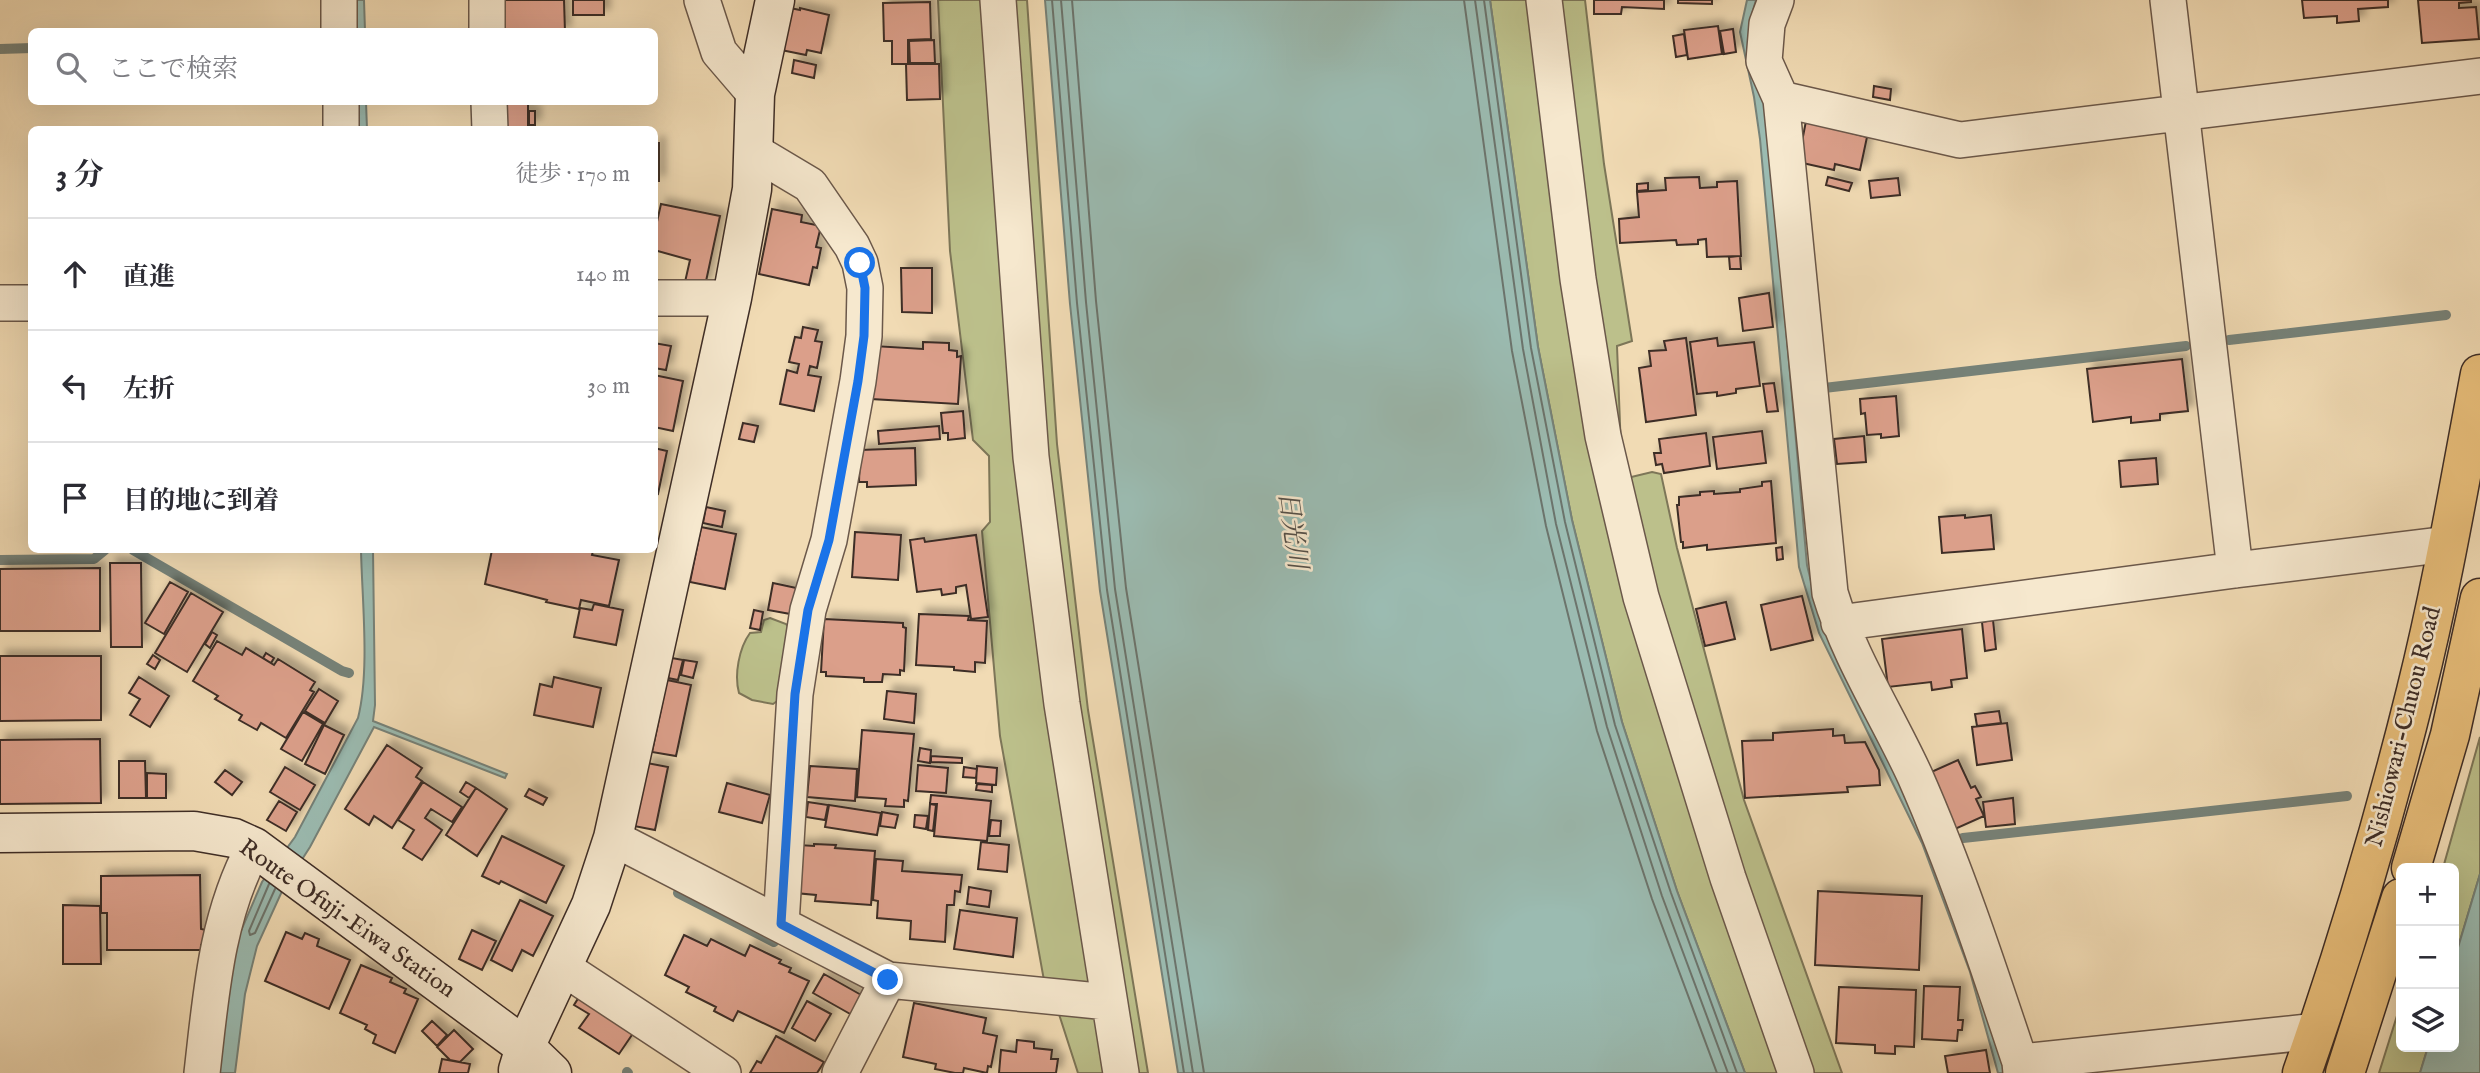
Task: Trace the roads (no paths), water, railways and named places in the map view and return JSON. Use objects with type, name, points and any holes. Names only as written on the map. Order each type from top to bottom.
[{"type":"main road","name":"Nishiowari-Chuou Road","points":[[2302,1073],[2353,920],[2391,789],[2448,544],[2480,374]]},
{"type":"main road","name":"Nishiowari-Chuou Road","points":[[2412,863],[2450,735],[2480,598]]},
{"type":"main road","points":[[2345,1073],[2396,914]]},
{"type":"street","points":[[338,0],[339,28]]},
{"type":"street","points":[[487,0],[487,28]]},
{"type":"street","points":[[702,0],[719,52],[755,94]]},
{"type":"street","points":[[521,1060],[591,905],[613,838],[732,298],[752,189],[755,94],[775,0]]},
{"type":"street","points":[[998,0],[1031,457],[1062,704],[1121,1073]]},
{"type":"street","points":[[1544,0],[1578,279],[1602,436],[1641,597],[1728,878],[1796,1073]]},
{"type":"street","points":[[1776,0],[1767,24],[1764,61],[1781,99],[1830,593],[1839,623],[1915,776],[1977,932],[2021,1068],[2317,1031]]},
{"type":"street","points":[[2168,0],[2235,570]]},
{"type":"street","points":[[1781,99],[1960,140],[2480,76]]},
{"type":"street","points":[[341,105],[341,126]]},
{"type":"street","points":[[489,105],[490,126]]},
{"type":"street","points":[[753,151],[810,185],[852,246],[860,263],[865,288],[864,336],[858,381],[829,540],[808,610],[795,694],[781,924]]},
{"type":"street","points":[[658,298],[732,298]]},
{"type":"street","points":[[0,303],[28,303]]},
{"type":"street","points":[[1839,623],[2448,544]]},
{"type":"street","name":"Route Ofuji-Eiwa Station","points":[[0,833],[194,831],[234,838],[273,860],[521,1060],[552,1073]]},
{"type":"street","points":[[613,838],[888,980],[1108,1002]]},
{"type":"street","points":[[202,1073],[214,971],[228,908],[242,870],[273,860]]},
{"type":"street","points":[[562,967],[723,1073]]},
{"type":"street","points":[[840,1073],[888,980]]},
{"type":"water","points":[[351,0],[364,0],[365,28],[351,28]]},
{"type":"water","name":"日光川","points":[[1045,0],[1490,0],[1538,347],[1572,520],[1622,722],[1677,891],[1745,1073],[1178,1073],[1100,591],[1070,304]]},
{"type":"water","points":[[1747,0],[1756,0],[1749,41],[1753,64],[1766,103],[1807,565],[1816,602],[1931,840],[2006,1073],[1998,1073],[1970,972],[1922,843],[1819,633],[1799,567],[1760,139],[1740,32]]},
{"type":"water","points":[[353,105],[366,105],[367,126],[353,126]]},
{"type":"water","points":[[361,553],[373,553],[373,721],[507,774],[505,778],[374,727],[310,847],[283,889],[257,946],[245,994],[235,1073],[216,1073],[237,940],[262,882],[295,837],[358,718],[364,679]]},
{"type":"water","points":[[2480,874],[2480,1073],[2420,1073],[2426,1052],[2459,1052],[2459,944]]},
{"type":"waterway","points":[[0,49],[28,48]]},
{"type":"waterway","points":[[2229,340],[2446,315]]},
{"type":"waterway","points":[[1824,388],[2186,346]]},
{"type":"waterway","points":[[0,560],[94,559],[101,553]]},
{"type":"waterway","points":[[138,553],[349,673]]},
{"type":"waterway","points":[[1963,838],[2347,796]]},
{"type":"waterway","points":[[678,893],[774,942]]}]
